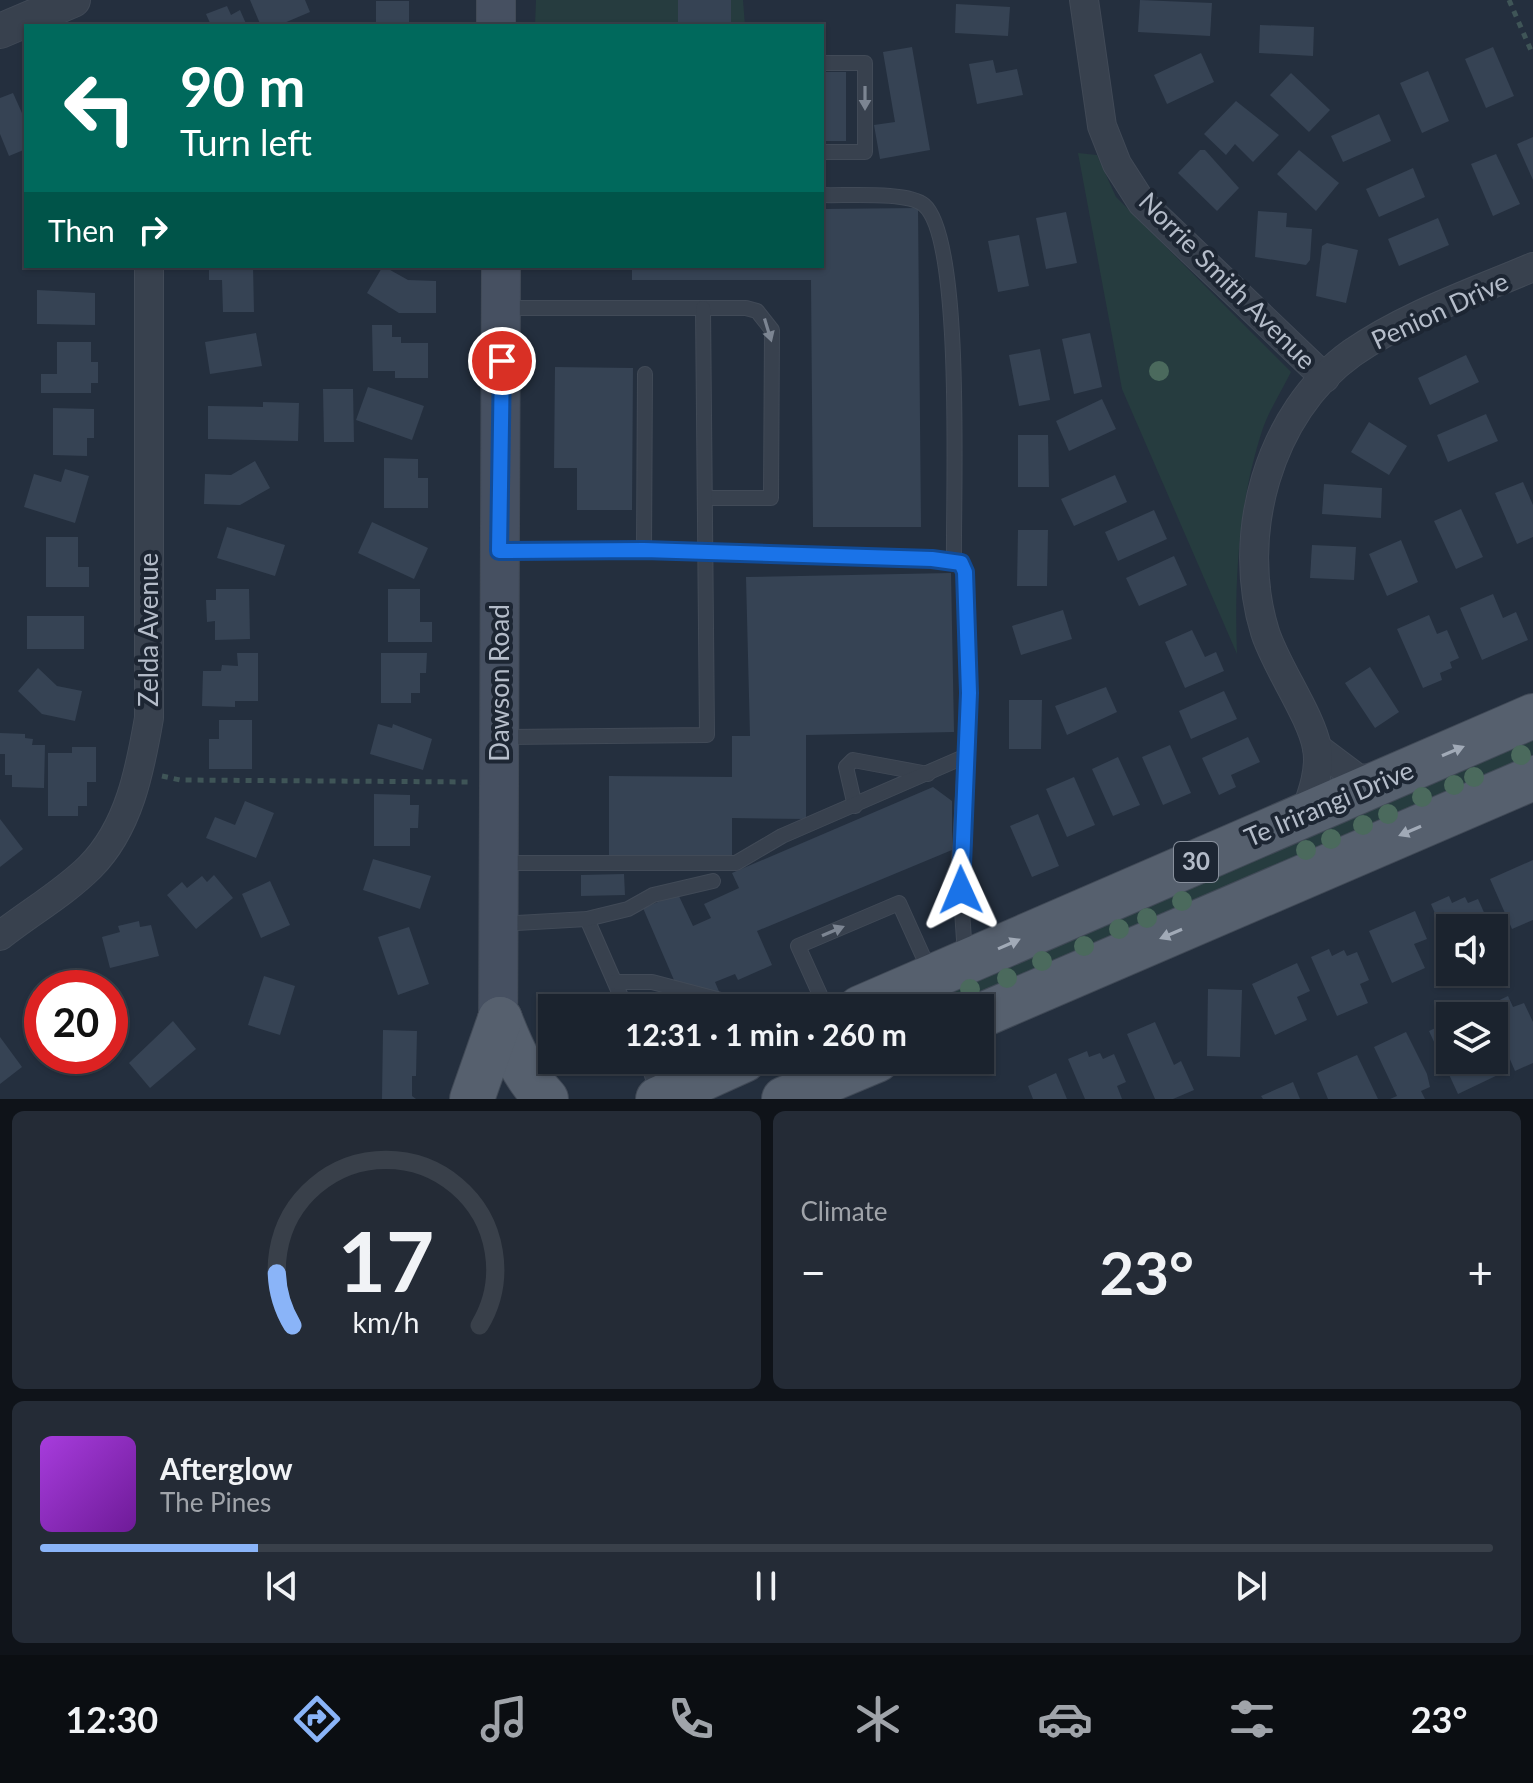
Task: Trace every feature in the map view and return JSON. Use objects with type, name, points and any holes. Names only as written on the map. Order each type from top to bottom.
[{"type":"main road","points":[[496,0],[496,24]]},
{"type":"main road","name":"Dawson Road","points":[[495,1099],[500,1019],[501,268]]},
{"type":"main road","name":"Te Irirangi Drive","points":[[893,994],[1533,716]]},
{"type":"main road","name":"30","points":[[994,1010],[1533,778]]},
{"type":"main road","points":[[472,1099],[500,1019]]},
{"type":"main road","points":[[500,1019],[517,1062],[546,1099]]},
{"type":"main road","points":[[659,1099],[713,1074]]},
{"type":"main road","points":[[784,1099],[844,1074]]},
{"type":"street","name":"Norrie Smith Avenue","points":[[1084,0],[1102,126],[1117,164],[1142,203],[1325,378]]},
{"type":"street","points":[[0,31],[65,11]]},
{"type":"street","name":"Penion Drive","points":[[1386,780],[1357,778],[1317,748],[1265,633],[1254,559],[1258,507],[1269,470],[1294,416],[1325,378],[1350,355],[1393,328],[1533,267]]},
{"type":"street","name":"Zelda Avenue","points":[[0,936],[91,867],[122,819],[140,772],[149,718],[149,268]]},
{"type":"street","points":[[1305,814],[1316,775],[1317,748]]},
{"type":"lane","points":[[824,63],[865,63],[865,152],[824,152]]},
{"type":"lane","points":[[824,195],[908,198],[922,203],[939,227],[950,288],[954,560]]},
{"type":"lane","points":[[502,308],[757,311],[772,330],[771,498],[705,498]]},
{"type":"lane","points":[[501,737],[707,735],[703,308]]},
{"type":"lane","points":[[644,550],[645,374]]},
{"type":"lane","points":[[499,551],[644,550],[954,560],[961,563],[965,572],[969,693],[959,865],[949,970]]},
{"type":"lane","points":[[501,863],[736,863],[782,836],[966,756]]},
{"type":"lane","points":[[855,806],[846,767],[853,760],[928,774]]},
{"type":"lane","points":[[500,924],[587,919],[628,909],[653,895],[713,881]]},
{"type":"lane","points":[[820,994],[798,946],[899,903],[949,970]]},
{"type":"lane","points":[[587,919],[620,994]]},
{"type":"lane","points":[[615,982],[652,982],[698,994]]},
{"type":"lane","points":[[651,1074],[659,1099]]},
{"type":"path","points":[[1509,0],[1533,55]]},
{"type":"path","points":[[140,772],[180,780],[501,782]]},
{"type":"green space","points":[[536,0],[743,0],[745,24],[535,24]]},
{"type":"green space","points":[[1078,153],[1097,155],[1116,197],[1291,372],[1263,428],[1248,483],[1236,597],[1237,654],[1122,389]]},
{"type":"green space","points":[[1533,735],[1533,761],[993,994],[934,994]]},
{"type":"building","points":[[250,0],[305,0],[310,12],[282,24],[260,24]]},
{"type":"building","points":[[678,0],[731,0],[731,24],[678,24]]},
{"type":"building","points":[[1140,0],[1212,3],[1210,36],[1138,32]]},
{"type":"building","points":[[376,1],[409,1],[409,24],[376,24]]},
{"type":"building","points":[[956,4],[1010,7],[1008,36],[955,33]]},
{"type":"building","points":[[227,6],[231,15],[240,10],[246,24],[208,24],[206,14]]},
{"type":"building","points":[[1260,25],[1314,27],[1313,56],[1259,53]]},
{"type":"building","points":[[912,47],[930,150],[880,159],[874,125],[895,122],[883,52]]},
{"type":"building","points":[[1493,47],[1514,96],[1486,108],[1465,59]]},
{"type":"building","points":[[1201,53],[1214,82],[1167,104],[1154,75]]},
{"type":"building","points":[[993,60],[996,73],[1017,69],[1023,95],[977,104],[969,64]]},
{"type":"building","points":[[1428,71],[1449,121],[1422,133],[1400,83]]},
{"type":"building","points":[[824,72],[846,72],[846,141],[824,141]]},
{"type":"building","points":[[1291,73],[1330,110],[1309,132],[1270,95]]},
{"type":"building","points":[[13,93],[24,118],[24,150],[9,156],[0,134],[0,98]]},
{"type":"building","points":[[1236,101],[1279,135],[1253,162],[1235,144],[1226,155],[1204,134]]},
{"type":"building","points":[[1379,114],[1391,141],[1343,162],[1331,136]]},
{"type":"building","points":[[1533,137],[1533,180],[1517,144]]},
{"type":"building","points":[[1200,150],[1205,150],[1239,188],[1217,211],[1178,173]]},
{"type":"building","points":[[1299,150],[1339,183],[1316,211],[1277,174]]},
{"type":"building","points":[[1496,154],[1520,204],[1493,216],[1471,164]]},
{"type":"building","points":[[1413,168],[1425,197],[1379,217],[1366,189]]},
{"type":"building","points":[[918,208],[921,527],[813,527],[811,280],[632,280],[632,268],[824,268],[824,209]]},
{"type":"building","points":[[1258,211],[1287,213],[1286,227],[1312,229],[1310,260],[1306,265],[1255,257]]},
{"type":"building","points":[[1066,212],[1077,263],[1046,269],[1036,218]]},
{"type":"building","points":[[1438,218],[1449,245],[1399,266],[1388,239]]},
{"type":"building","points":[[1019,235],[1029,286],[998,292],[988,241]]},
{"type":"building","points":[[1327,243],[1358,250],[1346,303],[1316,296],[1322,246]]},
{"type":"building","points":[[209,268],[253,268],[254,312],[223,312],[222,280],[209,280]]},
{"type":"building","points":[[382,268],[408,280],[436,281],[436,313],[399,313],[367,293]]},
{"type":"building","points":[[37,290],[95,293],[95,325],[37,324]]},
{"type":"building","points":[[372,325],[392,325],[392,337],[401,337],[401,343],[428,343],[428,378],[395,378],[395,371],[373,371]]},
{"type":"building","points":[[256,333],[262,366],[210,374],[205,342]]},
{"type":"building","points":[[1090,333],[1102,387],[1074,394],[1062,339]]},
{"type":"building","points":[[57,342],[91,342],[91,362],[98,362],[98,383],[91,383],[91,393],[41,393],[41,374],[57,374]]},
{"type":"building","points":[[1040,349],[1050,400],[1019,406],[1009,355]]},
{"type":"building","points":[[1466,355],[1479,382],[1430,405],[1418,378]]},
{"type":"building","points":[[555,367],[633,368],[632,510],[577,510],[577,468],[554,468]]},
{"type":"building","points":[[368,387],[424,406],[412,440],[356,420]]},
{"type":"building","points":[[323,389],[353,389],[354,442],[324,442]]},
{"type":"building","points":[[1102,399],[1116,429],[1069,451],[1056,421]]},
{"type":"building","points":[[263,402],[299,403],[298,441],[208,439],[208,406],[263,407]]},
{"type":"building","points":[[53,408],[94,409],[94,438],[87,438],[87,456],[53,455]]},
{"type":"building","points":[[1486,414],[1498,441],[1448,462],[1437,435]]},
{"type":"building","points":[[1369,422],[1407,446],[1389,475],[1351,452]]},
{"type":"building","points":[[1018,435],[1048,435],[1049,487],[1018,487]]},
{"type":"building","points":[[384,458],[418,459],[418,478],[428,478],[428,508],[384,508]]},
{"type":"building","points":[[255,461],[270,488],[240,505],[204,504],[205,474],[231,475]]},
{"type":"building","points":[[65,469],[89,476],[75,523],[24,507],[34,474],[61,482]]},
{"type":"building","points":[[1115,475],[1127,502],[1074,526],[1061,499]]},
{"type":"building","points":[[1523,482],[1533,505],[1533,537],[1517,544],[1495,493]]},
{"type":"building","points":[[1324,484],[1382,488],[1381,518],[1322,514]]},
{"type":"building","points":[[1461,509],[1483,557],[1456,569],[1434,521]]},
{"type":"building","points":[[1154,510],[1167,539],[1118,561],[1105,532]]},
{"type":"building","points":[[372,522],[428,548],[414,579],[358,553]]},
{"type":"building","points":[[227,527],[285,545],[275,576],[217,558]]},
{"type":"building","points":[[1018,530],[1048,530],[1047,586],[1017,586]]},
{"type":"building","points":[[46,537],[78,537],[78,567],[89,567],[89,587],[46,587]]},
{"type":"building","points":[[1401,540],[1418,582],[1387,596],[1369,554]]},
{"type":"building","points":[[1312,545],[1356,547],[1354,580],[1310,578]]},
{"type":"building","points":[[1174,556],[1187,585],[1139,606],[1126,578]]},
{"type":"building","points":[[951,573],[954,732],[806,735],[806,819],[732,818],[732,859],[609,859],[609,776],[732,777],[732,736],[750,736],[746,577]]},
{"type":"building","points":[[216,589],[249,589],[250,639],[215,640],[215,621],[207,622],[206,600],[216,600]]},
{"type":"building","points":[[388,589],[420,589],[420,622],[432,622],[432,642],[388,642]]},
{"type":"building","points":[[1493,594],[1503,618],[1516,612],[1528,640],[1482,660],[1460,608]]},
{"type":"building","points":[[1063,610],[1072,639],[1021,655],[1012,626]]},
{"type":"building","points":[[1429,615],[1437,634],[1447,630],[1459,658],[1450,662],[1452,668],[1440,673],[1442,680],[1423,688],[1397,629]]},
{"type":"building","points":[[27,616],[84,616],[84,649],[27,649]]},
{"type":"building","points":[[1192,630],[1205,657],[1216,652],[1224,671],[1185,688],[1165,642]]},
{"type":"building","points":[[237,653],[258,653],[258,701],[235,701],[235,707],[202,706],[203,671],[221,671],[222,665],[238,666]]},
{"type":"building","points":[[381,653],[427,653],[426,673],[420,673],[420,693],[411,693],[411,703],[381,703]]},
{"type":"building","points":[[1370,667],[1399,712],[1375,728],[1345,683]]},
{"type":"building","points":[[38,668],[57,686],[82,691],[75,721],[42,714],[18,691]]},
{"type":"building","points":[[1106,687],[1117,712],[1067,735],[1055,706]]},
{"type":"building","points":[[1224,691],[1237,719],[1191,739],[1179,711]]},
{"type":"building","points":[[1009,700],[1042,700],[1041,749],[1009,749]]},
{"type":"building","points":[[219,720],[252,720],[252,769],[209,769],[209,739],[219,739]]},
{"type":"building","points":[[378,724],[392,728],[393,724],[432,739],[423,770],[370,754]]},
{"type":"building","points":[[0,733],[25,734],[25,738],[33,739],[32,745],[45,745],[44,788],[12,787],[12,775],[5,775],[5,754],[0,754]]},
{"type":"building","points":[[1248,737],[1260,762],[1231,775],[1236,787],[1219,795],[1202,758]]},
{"type":"building","points":[[1170,745],[1191,793],[1163,805],[1142,757]]},
{"type":"building","points":[[72,747],[96,747],[96,782],[87,782],[87,806],[78,806],[78,816],[48,816],[48,753],[72,753]]},
{"type":"building","points":[[1118,757],[1140,805],[1113,816],[1092,769]]},
{"type":"building","points":[[1074,777],[1095,825],[1067,837],[1046,789]]},
{"type":"building","points":[[933,787],[952,801],[952,850],[757,931],[772,965],[738,980],[735,974],[715,982],[720,994],[680,994],[643,908],[678,894],[693,926],[711,918],[704,904],[739,888],[732,873]]},
{"type":"building","points":[[374,794],[410,795],[410,805],[419,805],[418,828],[410,828],[410,846],[374,846]]},
{"type":"building","points":[[245,801],[274,813],[256,858],[206,838],[215,817],[235,825]]},
{"type":"building","points":[[1038,814],[1059,866],[1032,877],[1010,826]]},
{"type":"building","points":[[0,819],[23,849],[0,867]]},
{"type":"building","points":[[373,859],[431,876],[420,909],[363,890]]},
{"type":"building","points":[[1533,860],[1533,920],[1512,929],[1490,879]]},
{"type":"building","points":[[624,874],[625,895],[581,896],[581,875]]},
{"type":"building","points":[[214,875],[233,898],[196,929],[167,895],[182,882],[187,888],[202,876],[207,882]]},
{"type":"building","points":[[270,881],[290,925],[261,938],[242,894]]},
{"type":"building","points":[[1449,896],[1452,903],[1465,897],[1468,903],[1478,899],[1485,914],[1436,916],[1431,904]]},
{"type":"building","points":[[1415,911],[1427,939],[1414,944],[1425,968],[1392,983],[1369,931]]},
{"type":"building","points":[[139,921],[140,927],[151,925],[159,956],[110,968],[102,937],[120,932],[118,926]]},
{"type":"building","points":[[409,927],[429,984],[398,995],[378,937]]},
{"type":"building","points":[[1329,949],[1332,956],[1344,950],[1347,956],[1357,952],[1369,980],[1360,984],[1368,1003],[1337,1016],[1311,957]]},
{"type":"building","points":[[1297,963],[1310,991],[1297,997],[1307,1020],[1275,1035],[1252,984]]},
{"type":"building","points":[[264,976],[295,986],[280,1035],[248,1025]]},
{"type":"building","points":[[1208,989],[1242,990],[1240,1057],[1207,1056]]},
{"type":"building","points":[[1508,996],[1513,1007],[1524,1003],[1533,1022],[1533,1063],[1515,1071],[1508,1055],[1508,1002],[1495,1002]]},
{"type":"building","points":[[173,1021],[196,1049],[150,1088],[129,1063]]},
{"type":"building","points":[[1155,1022],[1174,1065],[1181,1061],[1194,1090],[1173,1099],[1155,1099],[1127,1034]]},
{"type":"building","points":[[1436,1028],[1436,1046],[1429,1031]]},
{"type":"building","points":[[383,1030],[417,1031],[416,1076],[412,1076],[412,1096],[416,1099],[382,1099]]},
{"type":"building","points":[[1406,1032],[1427,1074],[1430,1087],[1421,1091],[1425,1099],[1390,1099],[1397,1096],[1374,1047]]},
{"type":"building","points":[[0,1037],[22,1067],[0,1084]]},
{"type":"building","points":[[1087,1051],[1089,1057],[1100,1053],[1103,1059],[1114,1054],[1126,1082],[1117,1086],[1122,1099],[1085,1099],[1068,1059]]},
{"type":"building","points":[[1357,1055],[1378,1099],[1328,1099],[1317,1073]]},
{"type":"building","points":[[1056,1073],[1067,1099],[1033,1099],[1028,1086]]},
{"type":"building","points":[[1449,1074],[1500,1074],[1458,1094]]},
{"type":"building","points":[[1293,1082],[1300,1099],[1263,1099],[1261,1096]]},
{"type":"route","points":[[502,361],[499,551],[644,550],[932,559],[961,563],[965,572],[969,693],[959,865],[961,890]]}]
